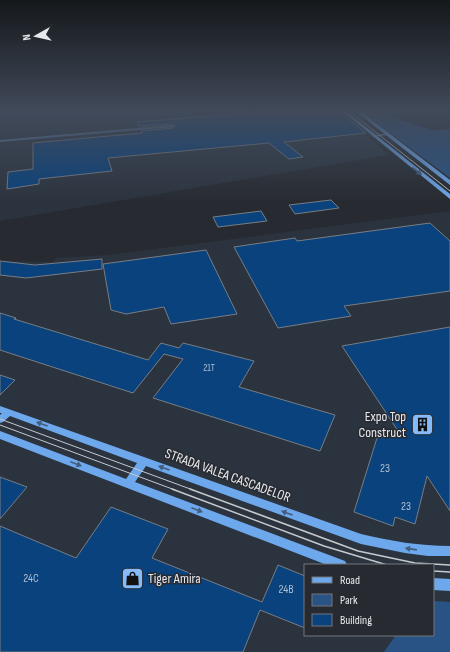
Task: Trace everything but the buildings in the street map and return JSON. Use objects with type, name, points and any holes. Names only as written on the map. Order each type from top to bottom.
[{"type":"main road","points":[[381,141],[450,197]]},
{"type":"main road","points":[[397,141],[450,183]]},
{"type":"main road","points":[[0,420],[4,410]]},
{"type":"main road","name":"STRADA VALEA CASCADELOR","points":[[4,410],[361,539],[392,546],[421,550],[450,551]]},
{"type":"main road","points":[[0,435],[338,564]]},
{"type":"main road","points":[[128,484],[144,461]]},
{"type":"main road","points":[[434,584],[450,585]]},
{"type":"shaded area","points":[[0,141],[373,141],[389,155],[0,221]]},
{"type":"shaded area","points":[[450,211],[450,652],[0,652],[0,261],[53,262],[56,258],[108,255]]},
{"type":"green space","points":[[401,141],[450,141],[450,178]]},
{"type":"green space","points":[[434,601],[450,602],[450,652],[384,652],[395,636],[434,636]]},
{"type":"tram line","points":[[387,141],[450,191]]},
{"type":"tram line","points":[[0,419],[193,490]]},
{"type":"tram line","points":[[0,425],[175,490]]},
{"type":"tram line","points":[[172,489],[324,546],[384,564]]},
{"type":"tram line","points":[[190,489],[358,551],[415,563],[432,564]]},
{"type":"tram line","points":[[434,564],[450,565]]},
{"type":"tram line","points":[[434,571],[450,572]]},
{"type":"place","name":"Expo Top Construct","points":[[422,424]]},
{"type":"place","name":"Tiger Amira","points":[[132,578]]}]
